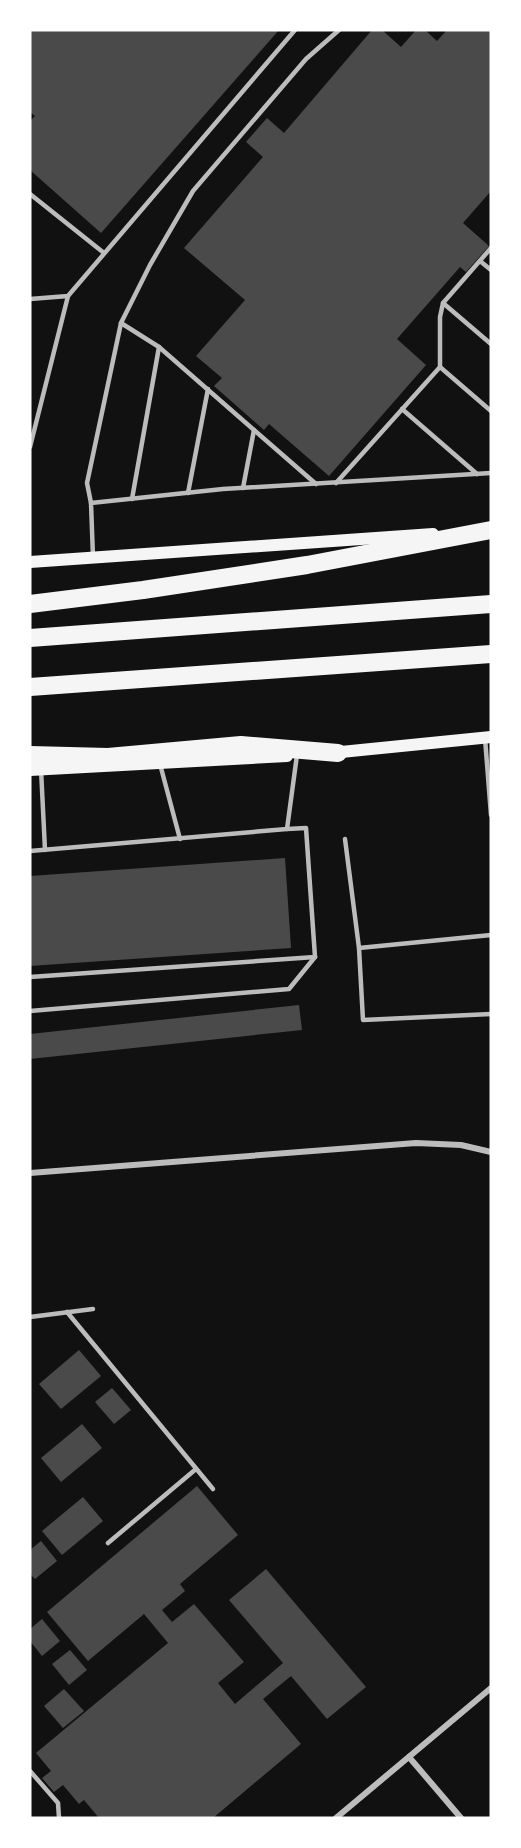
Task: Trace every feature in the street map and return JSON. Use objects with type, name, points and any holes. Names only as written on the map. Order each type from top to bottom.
[{"type":"highway","points":[[30,604],[296,567],[491,530]]},
{"type":"highway","points":[[30,638],[491,604]]},
{"type":"highway","points":[[30,687],[491,654]]},
{"type":"highway","points":[[34,765],[108,757],[159,757],[241,745],[298,752],[338,753]]},
{"type":"main road","points":[[30,562],[491,530]]},
{"type":"main road","points":[[338,753],[488,738]]},
{"type":"street","points":[[30,1173],[416,1143],[461,1145],[491,1152]]},
{"type":"street","points":[[336,1818],[491,1688]]},
{"type":"street","points":[[409,1757],[461,1818]]},
{"type":"lane","points":[[30,447],[68,296],[295,30]]},
{"type":"lane","points":[[93,557],[91,503],[87,483],[121,323],[150,265],[193,191],[306,59],[339,30]]},
{"type":"lane","points":[[30,194],[104,253]]},
{"type":"lane","points":[[336,483],[440,367],[440,317],[443,303],[491,248]]},
{"type":"lane","points":[[480,261],[491,270]]},
{"type":"lane","points":[[30,299],[68,296]]},
{"type":"lane","points":[[443,303],[491,344]]},
{"type":"lane","points":[[121,323],[159,347],[316,484]]},
{"type":"lane","points":[[132,498],[159,347]]},
{"type":"lane","points":[[440,367],[491,411]]},
{"type":"lane","points":[[188,493],[208,388]]},
{"type":"lane","points":[[402,409],[477,474]]},
{"type":"lane","points":[[243,488],[254,430]]},
{"type":"lane","points":[[91,503],[243,488],[491,473]]},
{"type":"lane","points":[[488,738],[491,815]]},
{"type":"lane","points":[[287,829],[298,752]]},
{"type":"lane","points":[[159,757],[180,838]]},
{"type":"lane","points":[[34,765],[45,850]]},
{"type":"lane","points":[[30,851],[306,828],[315,957],[289,989],[30,1011]]},
{"type":"lane","points":[[345,839],[359,948],[363,1020],[491,1014]]},
{"type":"lane","points":[[359,948],[491,935]]},
{"type":"lane","points":[[30,977],[315,957]]},
{"type":"lane","points":[[30,1317],[93,1309]]},
{"type":"lane","points":[[67,1312],[213,1489]]},
{"type":"lane","points":[[108,1543],[196,1469]]},
{"type":"lane","points":[[30,1771],[58,1803],[59,1818]]},
{"type":"building","points":[[30,30],[279,30],[101,233],[30,170],[30,121],[35,116],[30,112]]},
{"type":"building","points":[[372,30],[382,30],[401,47],[416,30],[425,30],[437,41],[447,30],[491,30],[491,191],[463,223],[489,246],[466,272],[460,267],[397,339],[426,365],[329,476],[269,424],[264,430],[214,386],[222,378],[196,356],[245,300],[184,248],[263,157],[246,142],[267,118],[284,133]]},
{"type":"building","points":[[285,858],[291,948],[30,966],[30,876]]},
{"type":"building","points":[[299,1005],[302,1030],[30,1059],[30,1034]]},
{"type":"building","points":[[79,1350],[101,1376],[61,1409],[39,1384]]},
{"type":"building","points":[[112,1388],[131,1410],[114,1424],[95,1402]]},
{"type":"building","points":[[82,1424],[102,1448],[61,1482],[41,1458]]},
{"type":"building","points":[[197,1486],[238,1535],[180,1584],[185,1591],[162,1610],[172,1622],[194,1604],[244,1662],[218,1683],[235,1704],[283,1663],[229,1600],[266,1569],[366,1687],[327,1719],[291,1676],[263,1699],[301,1744],[213,1818],[99,1818],[84,1800],[79,1804],[63,1785],[54,1792],[42,1778],[51,1771],[36,1753],[168,1643],[144,1614],[88,1661],[47,1612]]},
{"type":"building","points":[[83,1497],[103,1521],[62,1555],[42,1531]]},
{"type":"building","points":[[41,1541],[57,1561],[35,1579],[30,1574],[30,1550]]},
{"type":"building","points":[[42,1619],[60,1641],[42,1656],[30,1641],[30,1629]]},
{"type":"building","points":[[70,1650],[87,1670],[69,1685],[52,1664]]},
{"type":"building","points":[[64,1689],[84,1711],[63,1728],[44,1706]]}]
